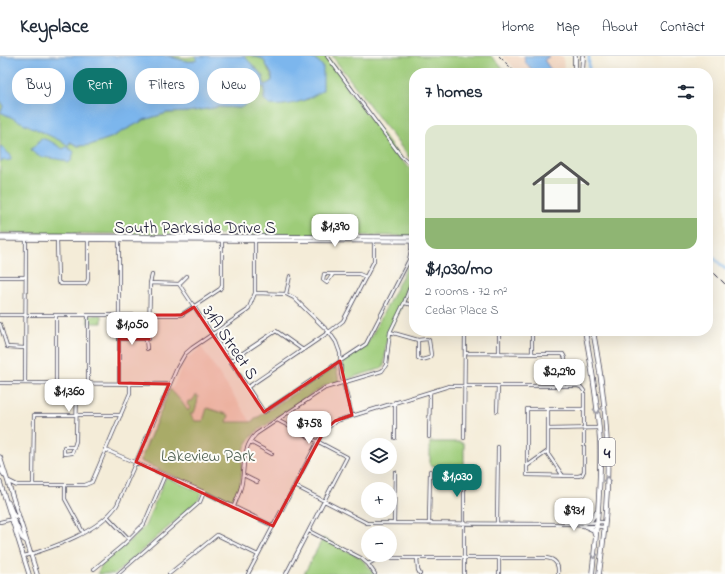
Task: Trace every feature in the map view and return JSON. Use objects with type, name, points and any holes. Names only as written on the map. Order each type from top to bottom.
[{"type":"highway","points":[[575,56],[575,68]]},
{"type":"highway","points":[[582,56],[582,68]]},
{"type":"highway","name":"4","points":[[586,336],[591,363],[599,428],[600,453],[599,505],[592,574]]},
{"type":"highway","name":"4","points":[[594,336],[603,392],[607,441],[605,524],[599,574]]},
{"type":"highway","points":[[596,539],[594,530],[585,524],[594,518],[599,505]]},
{"type":"main road","name":"South Parkside Drive S","points":[[0,237],[409,239]]},
{"type":"main road","points":[[0,457],[37,574]]},
{"type":"main road","points":[[0,469],[7,480],[16,485],[10,491]]},
{"type":"main road","points":[[0,482],[29,574]]},
{"type":"main road","points":[[4,495],[14,516],[18,517]]},
{"type":"main road","points":[[12,519],[15,522],[22,538],[26,542]]},
{"type":"street","points":[[327,56],[401,156],[409,163]]},
{"type":"street","points":[[25,383],[26,237]]},
{"type":"street","points":[[57,238],[58,282],[60,284],[85,284],[88,279],[88,238]]},
{"type":"street","points":[[118,383],[119,238]]},
{"type":"street","points":[[0,315],[181,314],[220,290],[222,286],[222,238]]},
{"type":"street","points":[[24,556],[60,545],[108,517],[117,505],[170,384],[185,354],[248,310],[255,293],[255,238]]},
{"type":"street","points":[[248,387],[330,332],[343,321],[374,261],[374,239]]},
{"type":"street","points":[[340,361],[363,346],[368,340],[409,258]]},
{"type":"street","points":[[333,274],[359,274],[366,278]]},
{"type":"street","points":[[119,339],[149,339],[150,283],[152,275]]},
{"type":"street","points":[[150,283],[179,284],[187,276]]},
{"type":"street","points":[[286,294],[290,276]]},
{"type":"street","points":[[0,277],[26,277]]},
{"type":"street","name":"31A Street S","points":[[179,284],[264,412],[340,361]]},
{"type":"street","points":[[234,506],[241,487],[244,454],[256,434],[325,388],[382,371],[385,368],[390,332],[409,290]]},
{"type":"street","points":[[255,293],[286,294],[298,300],[330,332],[338,345],[343,382],[352,415]]},
{"type":"street","points":[[404,303],[409,304]]},
{"type":"street","points":[[56,315],[56,383]]},
{"type":"street","points":[[88,315],[88,383]]},
{"type":"street","points":[[0,324],[7,347],[25,348]]},
{"type":"street","points":[[231,361],[276,331],[303,350]]},
{"type":"street","points":[[390,332],[418,340],[427,339],[430,341],[431,355],[429,358],[422,360],[418,358],[418,340]]},
{"type":"street","points":[[464,438],[465,336]]},
{"type":"street","points":[[499,336],[499,353]]},
{"type":"street","points":[[532,336],[532,353]]},
{"type":"street","points":[[146,339],[147,349]]},
{"type":"street","points":[[465,353],[560,353],[564,355],[564,386]]},
{"type":"street","points":[[0,383],[170,384]]},
{"type":"street","points":[[74,447],[64,446],[64,454],[72,453],[74,447],[76,441],[77,383]]},
{"type":"street","points":[[16,485],[65,485],[89,484],[92,482],[130,393],[130,383]]},
{"type":"street","points":[[248,574],[318,441],[324,431],[335,421],[447,386],[578,386],[583,389],[584,410],[584,471],[582,475],[578,476],[527,476],[527,409],[584,410]]},
{"type":"street","points":[[497,411],[498,386]]},
{"type":"street","points":[[429,437],[430,392]]},
{"type":"street","points":[[395,402],[395,438]]},
{"type":"street","points":[[548,409],[548,454],[564,476]]},
{"type":"street","points":[[33,484],[34,415],[120,415]]},
{"type":"street","points":[[277,420],[347,457],[286,574]]},
{"type":"street","points":[[548,429],[599,428]]},
{"type":"street","points":[[250,442],[272,454]]},
{"type":"street","points":[[497,524],[498,447]]},
{"type":"street","points":[[106,450],[204,492],[273,526]]},
{"type":"street","points":[[527,466],[548,451]]},
{"type":"street","points":[[429,524],[430,471]]},
{"type":"street","points":[[464,472],[464,574]]},
{"type":"street","points":[[394,523],[395,474]]},
{"type":"street","points":[[94,569],[144,524],[165,475]]},
{"type":"street","points":[[243,475],[257,482]]},
{"type":"street","points":[[65,485],[65,499],[83,532]]},
{"type":"street","points":[[295,486],[367,523],[605,524]]},
{"type":"street","points":[[118,574],[200,502],[204,492]]},
{"type":"street","points":[[0,522],[18,517]]},
{"type":"street","points":[[108,517],[129,539]]},
{"type":"street","points":[[597,524],[605,524]]},
{"type":"street","points":[[309,530],[361,558],[368,564],[375,574]]},
{"type":"street","points":[[169,574],[217,535],[258,555]]},
{"type":"street","points":[[368,564],[378,558],[550,558],[558,566],[558,574]]},
{"type":"street","points":[[418,558],[418,570],[420,574]]},
{"type":"street","points":[[499,558],[499,574]]},
{"type":"highlighted area","points":[[194,307],[264,412],[340,361],[352,415],[335,421],[324,431],[273,526],[136,462],[169,384],[119,383],[119,339],[149,339],[149,315],[181,315]]},
{"type":"shaded area","points":[[502,56],[563,56],[564,68],[514,68]]},
{"type":"shaded area","points":[[200,345],[251,422],[195,421],[181,401],[170,389],[173,387],[183,364],[199,349],[198,347]]},
{"type":"green space","points":[[168,56],[195,56],[197,60],[186,61]]},
{"type":"green space","points":[[244,56],[252,56],[263,59],[272,77],[272,81],[267,85],[264,84],[260,68],[255,68]]},
{"type":"green space","points":[[308,56],[327,56],[349,85],[345,85],[409,168],[409,236],[0,233],[0,101],[3,104],[2,112],[69,143],[70,142],[78,146],[90,145],[110,138],[144,120],[167,113],[187,112],[219,107],[240,108],[245,104],[260,104],[260,87],[265,87],[264,99],[278,105],[309,99],[323,67],[318,61]]},
{"type":"green space","points":[[332,56],[491,56],[503,68],[409,68],[409,157]]},
{"type":"green space","points":[[409,263],[409,284],[400,309],[390,329],[386,344],[384,366],[380,369],[344,379],[343,361],[366,345]]},
{"type":"green space","points":[[88,315],[102,315],[102,323],[88,323]]},
{"type":"green space","name":"Lakeview Park","points":[[332,368],[336,368],[337,370],[339,382],[324,386],[256,432],[250,439],[243,452],[240,485],[233,503],[140,461],[170,389],[188,411],[190,408],[187,404],[188,401],[192,401],[196,395],[198,396],[194,413],[190,414],[195,421],[203,421],[207,408],[229,415],[227,422],[251,422]]},
{"type":"green space","points":[[430,442],[460,442],[464,444],[464,465],[430,466]]},
{"type":"green space","points":[[166,477],[202,493],[198,501],[115,574],[97,574],[103,563],[145,526]]},
{"type":"green space","points":[[323,538],[361,558],[361,562],[364,562],[375,574],[304,574]]},
{"type":"water","points":[[0,56],[168,56],[182,60],[194,61],[197,60],[195,56],[244,56],[255,68],[207,68],[207,104],[247,104],[240,108],[219,107],[187,112],[167,113],[144,120],[110,138],[90,145],[78,146],[70,142],[69,145],[66,145],[65,143],[0,112],[3,106],[0,101]]},
{"type":"water","points":[[252,56],[308,56],[318,61],[323,67],[323,90],[304,100],[283,105],[269,105],[264,99],[265,87],[260,87],[260,73],[263,76],[265,85],[272,81],[272,75],[263,59]]},
{"type":"water","points":[[524,56],[550,56],[544,60],[550,68],[530,68],[525,62]]},
{"type":"water","points":[[41,138],[50,141],[63,149],[68,147],[72,150],[74,152],[71,161],[68,163],[59,159],[38,156],[34,153],[31,149]]},
{"type":"water","points":[[0,146],[11,155],[11,160],[0,161]]},
{"type":"waterway","points":[[589,56],[589,68]]},
{"type":"waterway","points":[[713,257],[725,269]]},
{"type":"railway","points":[[499,56],[511,68]]},
{"type":"railway","points":[[713,272],[725,284]]}]
